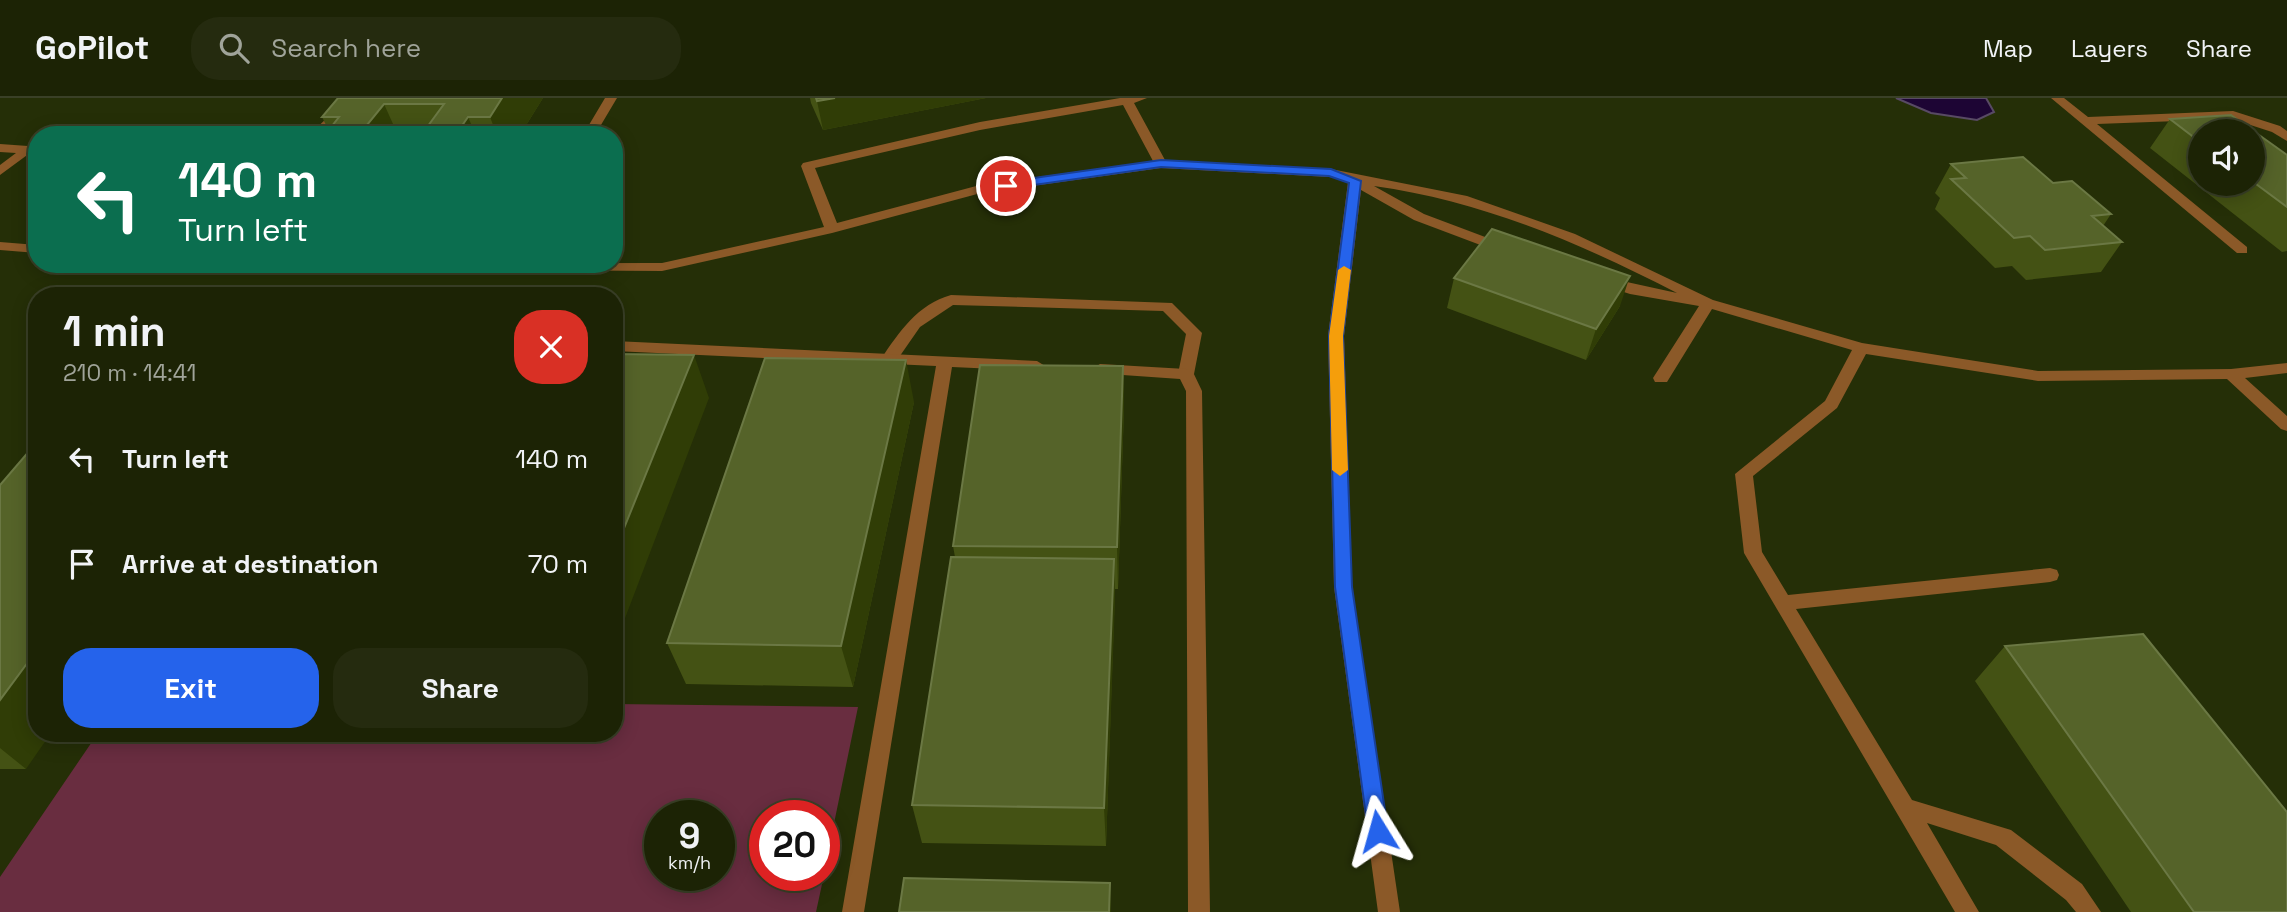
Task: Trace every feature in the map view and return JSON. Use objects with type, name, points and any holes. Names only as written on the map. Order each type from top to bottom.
[{"type":"street","points":[[325,126],[355,98]]},
{"type":"street","points":[[594,126],[611,98]]},
{"type":"street","points":[[832,229],[808,166],[980,126],[1141,98]]},
{"type":"street","points":[[2057,98],[2242,250]]},
{"type":"street","points":[[1126,100],[1161,163]]},
{"type":"street","points":[[2085,121],[2233,115],[2276,129],[2287,137]]},
{"type":"street","points":[[0,148],[28,151]]},
{"type":"street","points":[[0,171],[28,154]]},
{"type":"street","points":[[623,267],[662,267],[832,229],[980,189],[1161,163],[1331,173],[1355,181],[1419,217],[1514,252]]},
{"type":"street","points":[[1355,181],[1425,190],[1504,212],[1625,260],[1708,303]]},
{"type":"street","points":[[1355,181],[1336,336],[1343,587],[1389,912]]},
{"type":"street","points":[[0,246],[28,248]]},
{"type":"street","points":[[1591,277],[1630,289],[1708,303],[1861,348],[2038,376],[2231,374],[2287,368]]},
{"type":"street","points":[[890,359],[913,323],[931,309],[951,300],[1167,306],[1194,333],[1186,374],[1194,391],[1199,912]]},
{"type":"street","points":[[1661,379],[1708,303]]},
{"type":"street","points":[[623,346],[1052,367]]},
{"type":"street","points":[[1861,348],[1831,404],[1744,474],[1753,553],[1968,912]]},
{"type":"street","points":[[853,912],[945,362]]},
{"type":"street","points":[[1079,368],[1186,374]]},
{"type":"street","points":[[2231,374],[2287,425]]},
{"type":"street","points":[[1783,603],[2050,575]]},
{"type":"street","points":[[1905,807],[2003,837],[2074,892],[2090,912]]},
{"type":"shaded area","points":[[1896,98],[1986,98],[1994,112],[1977,120],[1931,113]]},
{"type":"shaded area","points":[[623,704],[858,707],[839,800],[749,800],[749,891],[821,891],[816,912],[0,912],[0,877],[92,742],[623,742]]},
{"type":"building","points":[[338,98],[502,98],[490,117],[468,117],[462,126],[428,126],[444,104],[384,104],[367,125],[332,126],[339,117],[322,117]]},
{"type":"building","points":[[2231,115],[2237,119],[2188,119],[2188,133],[2170,119]]},
{"type":"building","points":[[2265,139],[2287,155],[2287,207],[2265,191]]},
{"type":"building","points":[[2023,157],[2053,183],[2072,181],[2111,214],[2092,216],[2122,242],[2045,250],[2030,236],[2014,238],[1951,179],[1966,178],[1951,164]]},
{"type":"building","points":[[1492,229],[1630,276],[1596,329],[1454,278]]},
{"type":"building","points":[[623,354],[694,355],[623,531]]},
{"type":"building","points":[[765,358],[906,360],[841,646],[667,643]]},
{"type":"building","points":[[980,365],[1123,366],[1117,547],[953,546]]},
{"type":"building","points":[[28,452],[28,662],[0,700],[0,485]]},
{"type":"building","points":[[951,557],[1114,559],[1104,808],[912,805]]},
{"type":"building","points":[[2143,634],[2287,812],[2287,912],[2194,912],[2005,646]]},
{"type":"building","points":[[904,878],[1110,883],[1109,912],[899,912]]},
{"type":"slow traffic","points":[[1340,470],[1336,336],[1344,270]]},
{"type":"route","points":[[1006,186],[1161,163],[1331,173],[1355,181],[1336,336],[1343,587],[1378,831]]}]
